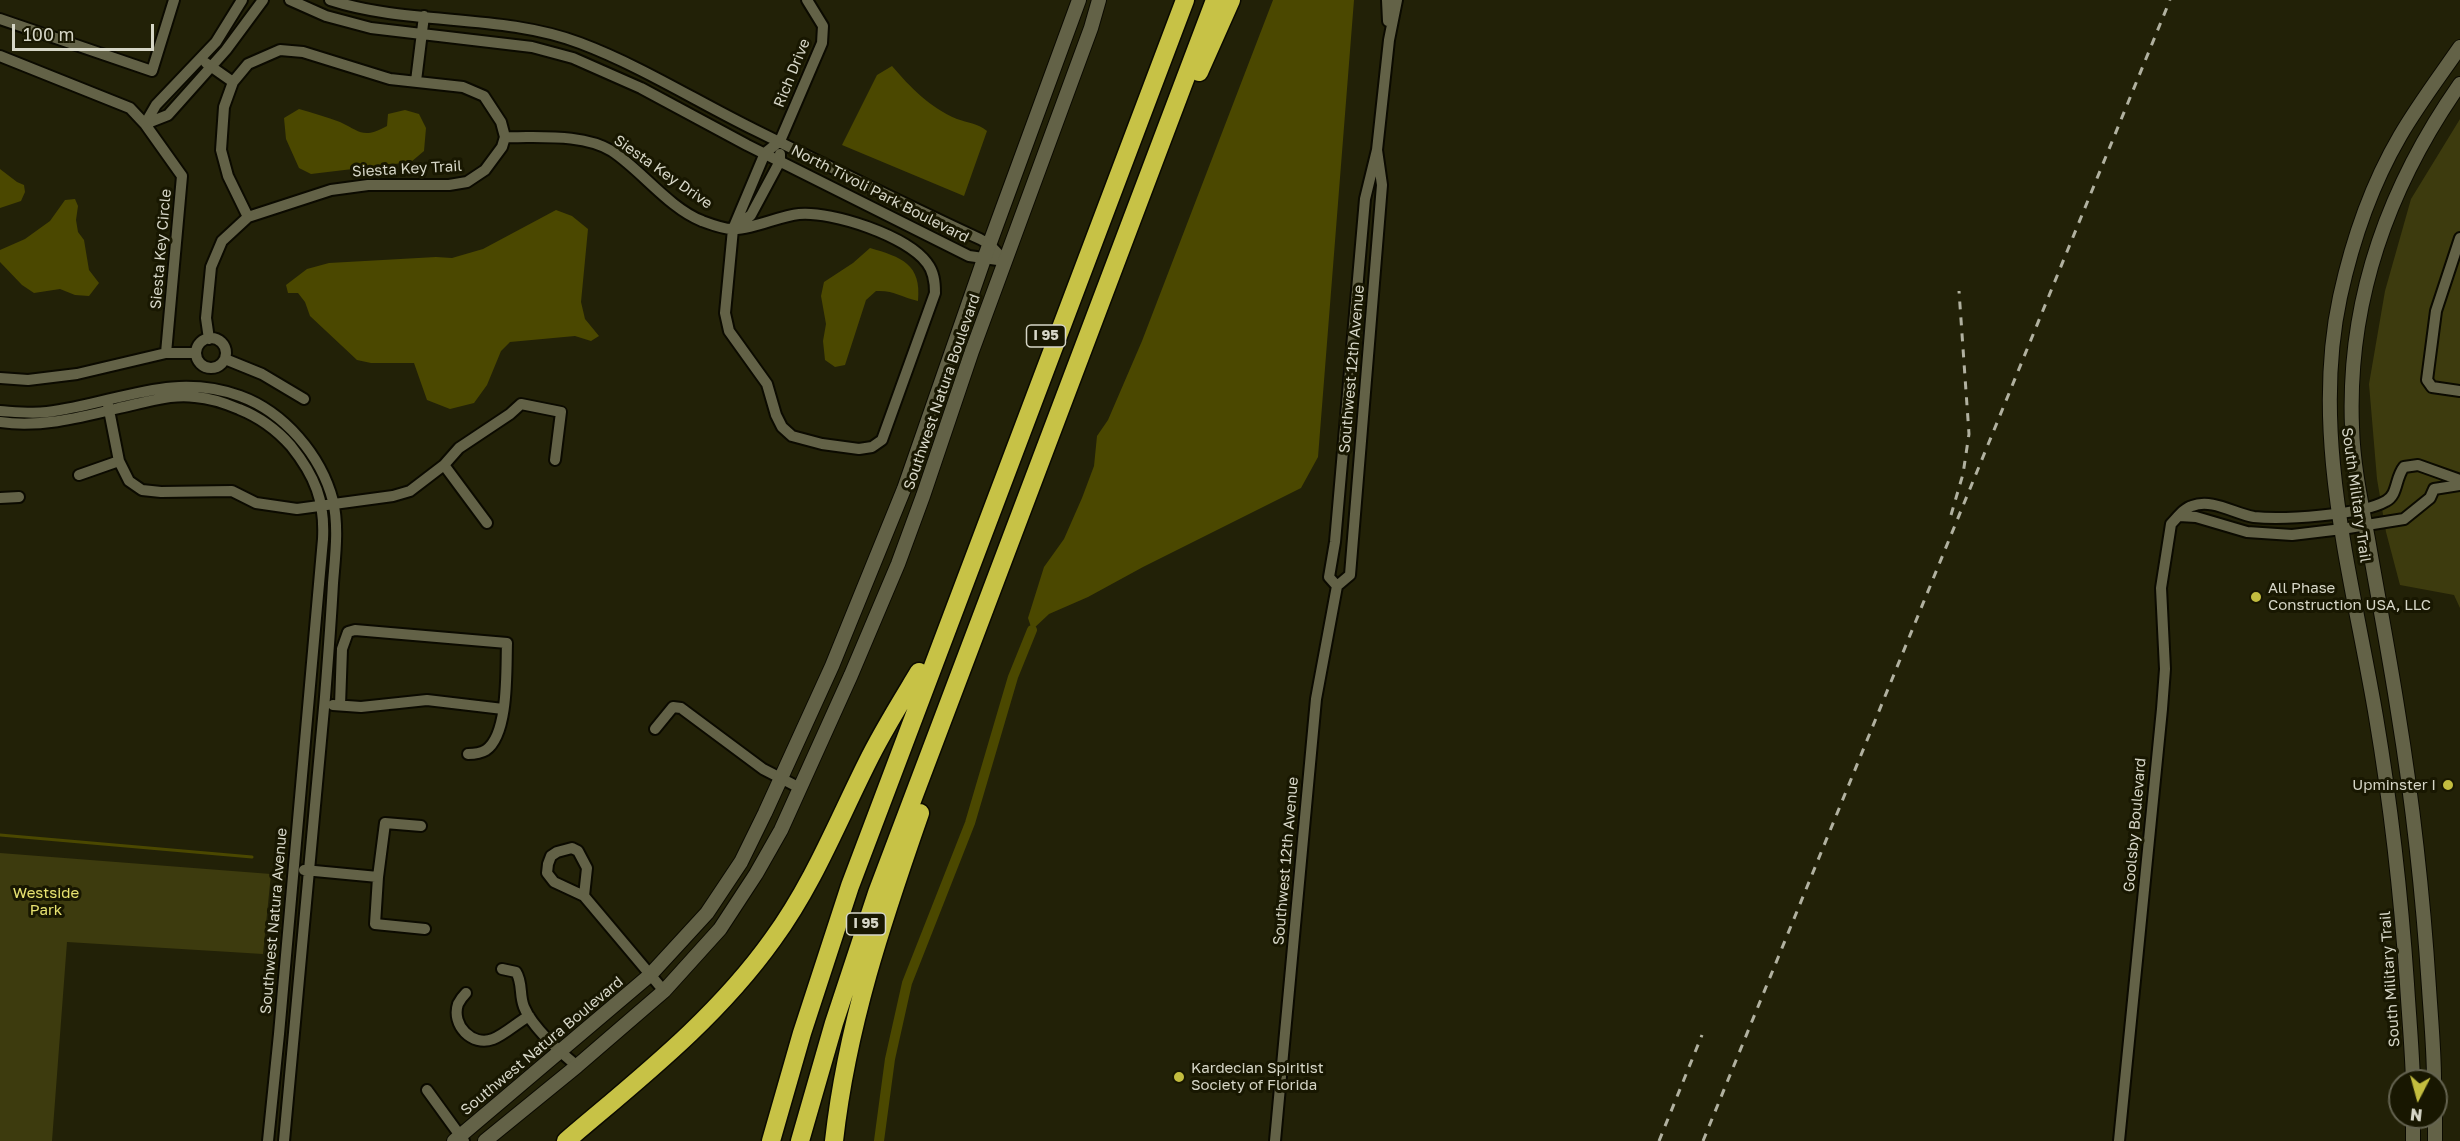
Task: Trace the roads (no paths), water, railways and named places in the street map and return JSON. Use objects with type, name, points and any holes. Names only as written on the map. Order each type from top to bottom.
[{"type":"highway","name":"I 95","points":[[759,1141],[798,1006],[828,915],[1173,0]]},
{"type":"highway","points":[[771,1141],[802,1033],[850,886],[1185,0]]},
{"type":"highway","points":[[788,1141],[831,995],[885,840],[1202,0]]},
{"type":"highway","name":"I 95","points":[[800,1141],[858,948],[945,711],[1215,0]]},
{"type":"highway","points":[[1168,125],[1204,63],[1231,0]]},
{"type":"highway","points":[[566,1141],[693,1032],[721,1004],[761,956],[808,884],[867,762],[918,672]]},
{"type":"highway","points":[[834,1141],[843,1071],[862,989],[889,901],[936,768],[945,711]]},
{"type":"street","points":[[0,19],[152,71],[174,0]]},
{"type":"street","points":[[146,124],[156,105],[216,42],[242,0]]},
{"type":"street","points":[[146,124],[168,115],[211,67],[262,0]]},
{"type":"street","name":"North Tivoli Park Boulevard","points":[[290,0],[326,16],[372,28],[532,47],[573,58],[629,83],[970,257],[1005,261]]},
{"type":"street","name":"North Tivoli Park Boulevard","points":[[330,0],[374,12],[535,30],[579,43],[635,68],[851,178],[989,244],[1005,261]]},
{"type":"street","name":"Rich Drive","points":[[765,153],[780,141],[822,43],[823,26],[807,0]]},
{"type":"street","name":"Southwest Natura Boulevard","points":[[460,1140],[650,975],[707,913],[741,862],[782,779],[832,666],[904,489],[989,244],[1079,0]]},
{"type":"street","name":"Southwest Natura Boulevard","points":[[485,1141],[664,991],[720,929],[781,830],[898,564],[1005,261],[1091,28],[1099,0]]},
{"type":"street","name":"Southwest 12th Avenue","points":[[1387,0],[1389,40]]},
{"type":"street","name":"Southwest 12th Avenue","points":[[1337,586],[1329,577],[1335,542],[1365,199],[1377,150],[1389,40],[1397,0]]},
{"type":"street","points":[[416,81],[424,16]]},
{"type":"street","name":"South Military Trail","points":[[2412,1069],[2401,899],[2392,820],[2339,513],[2330,429],[2333,344],[2340,297],[2354,245],[2378,179],[2399,137],[2460,46]]},
{"type":"street","points":[[248,217],[228,176],[221,150],[224,107],[233,82],[248,64],[280,50],[303,52],[390,79],[463,87],[484,96],[501,122],[505,137]]},
{"type":"street","name":"Siesta Key Circle","points":[[0,56],[130,108],[146,124],[182,176],[166,353]]},
{"type":"street","points":[[201,59],[233,82]]},
{"type":"street","points":[[629,83],[635,68]]},
{"type":"street","name":"South Military Trail","points":[[2433,1069],[2423,897],[2414,820],[2398,710],[2362,509],[2355,463],[2351,410],[2355,346],[2361,303],[2374,250],[2399,187],[2418,151],[2460,84]]},
{"type":"street","name":"Siesta Key Trail","points":[[209,339],[206,318],[211,267],[222,241],[248,217],[332,190],[368,185],[449,185],[467,182],[485,170],[497,156],[505,137]]},
{"type":"street","name":"Siesta Key Drive","points":[[505,137],[591,142],[611,151],[671,200],[700,220],[732,229],[799,214],[836,217],[873,229],[916,251],[928,264],[934,278],[935,293],[882,440],[872,447],[859,449],[831,445],[792,436],[782,427],[767,384],[729,331],[725,304],[732,229]]},
{"type":"street","points":[[732,229],[751,215],[780,161],[780,141]]},
{"type":"street","name":"Southwest 12th Avenue","points":[[1275,1141],[1316,699],[1337,586],[1350,575],[1382,185],[1377,150]]},
{"type":"street","points":[[732,229],[765,153]]},
{"type":"street","points":[[844,193],[851,178]]},
{"type":"street","points":[[907,225],[914,209]]},
{"type":"street","points":[[2460,238],[2436,311],[2427,380],[2432,387],[2460,391]]},
{"type":"street","points":[[209,339],[217,340],[224,346],[225,359],[218,366],[208,368],[200,363],[196,353],[201,342],[209,339]]},
{"type":"street","points":[[0,378],[28,380],[77,374],[166,353],[196,353]]},
{"type":"street","points":[[225,359],[262,374],[304,399]]},
{"type":"street","name":"Southwest Natura Avenue","points":[[0,411],[47,412],[159,387],[200,387],[243,397],[276,417],[300,439],[314,457],[326,481],[336,543],[324,704],[284,1141]]},
{"type":"street","name":"Southwest Natura Avenue","points":[[0,422],[30,424],[52,422],[163,398],[195,397],[235,407],[254,415],[285,439],[300,457],[328,504],[268,1141]]},
{"type":"street","points":[[106,399],[119,461],[129,481],[142,490],[232,491],[256,503],[297,509],[393,496],[410,491],[444,465],[459,448],[510,414],[520,404],[561,412],[555,460]]},
{"type":"street","points":[[267,425],[276,417]]},
{"type":"street","points":[[79,475],[119,461]]},
{"type":"street","points":[[444,465],[487,524]]},
{"type":"street","points":[[2179,516],[2192,506],[2212,505],[2253,516],[2339,513],[2362,509],[2386,501],[2394,494],[2397,475],[2404,466],[2418,465],[2460,480]]},
{"type":"street","points":[[2179,516],[2196,517],[2247,532],[2292,535],[2365,526],[2404,519],[2430,498],[2434,489],[2431,471]]},
{"type":"street","points":[[2434,489],[2460,484]]},
{"type":"street","points":[[0,498],[19,496]]},
{"type":"street","name":"Goolsby Boulevard","points":[[2120,1141],[2165,669],[2161,588],[2171,524],[2179,516]]},
{"type":"street","points":[[340,705],[344,639],[348,632],[355,630],[507,643],[499,734],[485,750],[468,754]]},
{"type":"street","points":[[308,703],[362,707],[427,700],[503,708]]},
{"type":"street","points":[[655,729],[673,707],[681,708],[763,769],[798,787]]},
{"type":"street","points":[[421,826],[385,823],[375,924],[425,929]]},
{"type":"street","points":[[584,896],[587,868],[578,851],[572,848],[551,856],[547,873],[554,882],[584,896],[664,991]]},
{"type":"street","points":[[293,869],[378,877]]},
{"type":"street","points":[[502,969],[516,972],[521,981],[523,1006],[529,1016],[561,1053],[577,1066]]},
{"type":"street","points":[[466,993],[459,1002],[457,1011],[459,1024],[465,1033],[475,1039],[494,1039],[529,1016]]},
{"type":"street","points":[[427,1090],[460,1140]]},
{"type":"street","points":[[270,1116],[286,1118]]},
{"type":"waterway","points":[[879,1141],[890,1059],[907,983],[970,823],[1013,677],[1032,630]]},
{"type":"waterway","points":[[0,835],[252,857]]},
{"type":"railway","points":[[1703,1141],[2170,0]]},
{"type":"railway","points":[[1951,515],[1963,474],[1969,434],[1959,291]]},
{"type":"railway","points":[[1659,1141],[1702,1035]]},
{"type":"place","name":"All Phase Construction USA, LLC","points":[[2256,597]]},
{"type":"place","name":"Upminster I","points":[[2448,785]]},
{"type":"place","name":"Kardecian Spiritist Society of Florida","points":[[1179,1077]]},
{"type":"park label","name":"Westside Park","points":[[46,902]]}]
